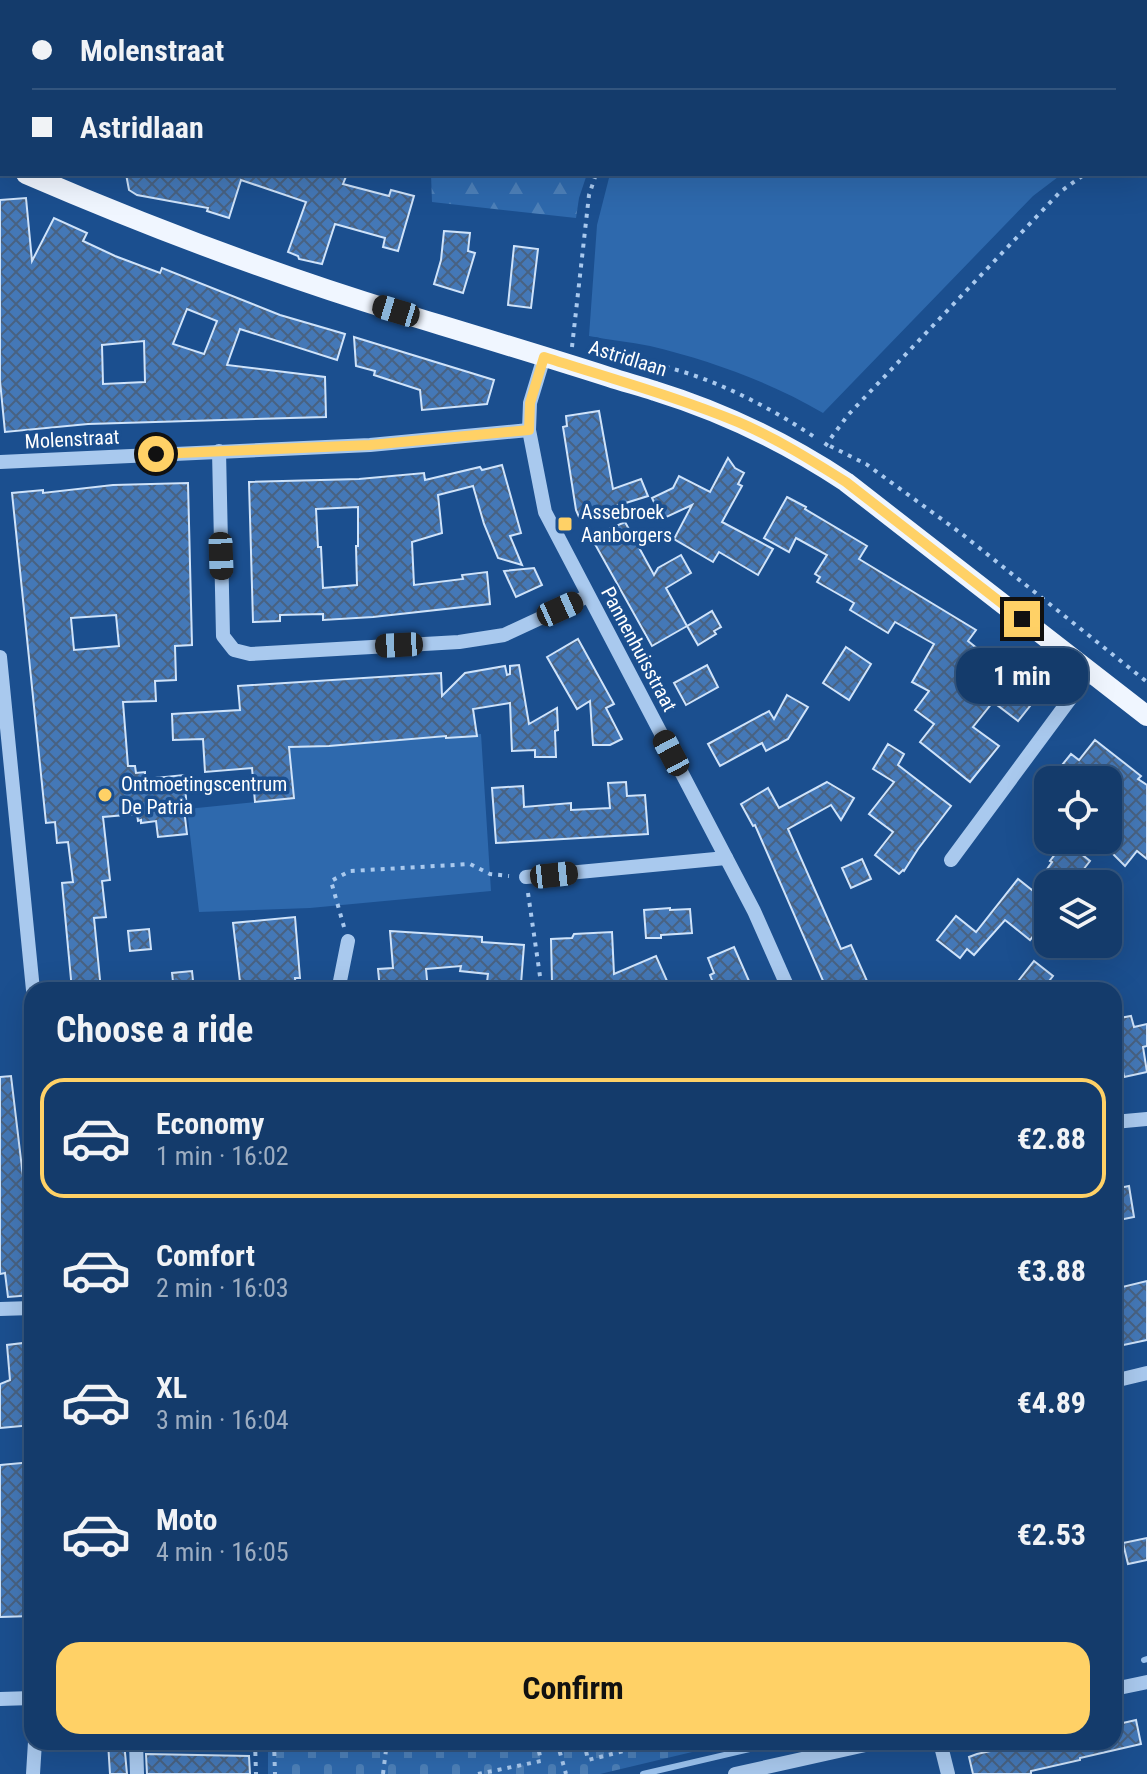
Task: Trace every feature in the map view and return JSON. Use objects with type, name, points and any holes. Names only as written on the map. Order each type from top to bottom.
[{"type":"main road","name":"Astridlaan","points":[[31,176],[236,259],[655,391],[740,423],[846,482],[1147,716]]},
{"type":"street","name":"Pannenhuisstraat","points":[[544,357],[530,403],[529,430],[545,512],[754,911],[785,982]]},
{"type":"street","name":"Molenstraat","points":[[0,462],[370,445],[529,430]]},
{"type":"street","points":[[219,451],[223,636],[234,650],[250,654],[459,642],[504,635],[588,596]]},
{"type":"street","points":[[0,657],[32,982]]},
{"type":"street","points":[[951,860],[1090,672]]},
{"type":"street","points":[[526,877],[726,858]]},
{"type":"street","points":[[340,982],[348,941]]},
{"type":"street","points":[[1122,1121],[1147,1119]]},
{"type":"street","points":[[0,1309],[24,1308]]},
{"type":"street","points":[[1122,1379],[1147,1373]]},
{"type":"street","points":[[1122,1687],[1147,1682]]},
{"type":"street","points":[[0,1699],[24,1698]]},
{"type":"street","points":[[33,1774],[34,1750]]},
{"type":"street","points":[[136,1750],[137,1774]]},
{"type":"street","points":[[735,1774],[843,1750]]},
{"type":"street","points":[[942,1750],[948,1774]]},
{"type":"path","points":[[571,365],[587,210],[595,176]]},
{"type":"path","points":[[815,462],[848,415],[1060,192],[1082,176]]},
{"type":"path","points":[[348,941],[331,881],[350,871],[470,864],[490,874],[526,877],[541,982]]},
{"type":"path","points":[[255,1750],[256,1774]]},
{"type":"path","points":[[274,1750],[275,1774]]},
{"type":"path","points":[[383,1774],[386,1750]]},
{"type":"path","points":[[478,1774],[541,1761],[539,1750]]},
{"type":"path","points":[[559,1750],[566,1774]]},
{"type":"path","points":[[586,1750],[588,1760],[628,1750]]},
{"type":"green space","points":[[431,176],[586,176],[576,218],[432,202]]},
{"type":"green space","points":[[609,176],[1059,176],[1033,196],[823,413],[782,391],[717,365],[650,346],[589,336],[597,225]]},
{"type":"green space","points":[[481,734],[491,891],[310,908],[199,912],[187,809],[295,798],[289,748]]},
{"type":"green space","points":[[268,1750],[700,1750],[600,1774],[268,1774]]},
{"type":"building","points":[[126,176],[346,176],[343,184],[389,196],[391,190],[414,196],[398,251],[383,247],[385,238],[335,224],[322,264],[299,259],[288,252],[306,202],[241,180],[229,218],[207,211],[208,208],[137,195],[129,190]]},
{"type":"building","points":[[26,198],[32,261],[54,218],[87,233],[83,241],[115,256],[160,273],[162,268],[280,315],[345,334],[337,360],[240,329],[227,365],[325,377],[326,417],[88,424],[5,432],[0,381],[0,200]],"holes":[[[187,309],[217,321],[204,354],[173,344]],[[144,341],[145,382],[103,384],[102,345]]]},
{"type":"building","points":[[444,231],[470,233],[468,251],[475,253],[463,293],[434,284],[441,260]]},
{"type":"building","points":[[514,246],[538,249],[531,308],[508,305]]},
{"type":"building","points":[[354,337],[494,380],[487,404],[422,410],[420,390],[356,366]]},
{"type":"building","points":[[599,411],[613,489],[641,479],[648,496],[616,506],[617,512],[609,508],[579,517],[563,427],[567,426],[566,416]]},
{"type":"building","points":[[728,458],[735,468],[744,473],[738,484],[742,486],[722,522],[773,549],[758,575],[719,552],[713,562],[674,539],[692,505],[662,519],[652,498],[673,488],[679,476],[710,492]]},
{"type":"building","points":[[502,465],[521,533],[510,536],[522,565],[498,558],[473,486],[438,495],[442,533],[412,542],[414,585],[463,579],[462,575],[487,572],[490,604],[323,620],[323,614],[280,615],[280,621],[253,622],[249,482],[359,479],[424,473],[425,480],[480,467],[482,470]],"holes":[[[358,507],[357,585],[323,588],[316,509]]]},
{"type":"building","points":[[188,483],[192,645],[175,646],[176,680],[155,681],[156,701],[123,702],[128,766],[135,766],[136,773],[145,772],[145,779],[184,775],[187,834],[158,837],[156,821],[141,823],[137,814],[103,817],[110,880],[102,881],[106,917],[94,918],[100,982],[71,982],[62,883],[73,882],[68,842],[57,843],[55,822],[46,823],[12,493],[43,490],[43,493],[113,485]],"holes":[[[116,615],[119,646],[74,650],[71,618]]]},
{"type":"building","points":[[787,497],[867,546],[859,559],[976,630],[968,641],[988,657],[983,662],[1012,684],[1016,678],[1038,696],[1018,721],[993,702],[973,727],[999,746],[970,782],[920,742],[934,724],[915,710],[929,691],[912,682],[934,644],[895,622],[888,633],[850,610],[854,603],[817,582],[820,577],[815,574],[827,555],[796,538],[789,552],[764,538]]},
{"type":"building","points":[[625,522],[654,575],[658,568],[681,555],[691,573],[666,588],[687,626],[652,646],[591,537]]},
{"type":"building","points":[[534,568],[542,585],[516,597],[504,571]]},
{"type":"building","points":[[712,611],[721,627],[714,631],[716,634],[698,645],[687,626]]},
{"type":"building","points":[[578,639],[614,704],[606,708],[622,739],[610,745],[593,745],[590,701],[577,709],[547,657]]},
{"type":"building","points":[[846,647],[871,664],[849,700],[823,683]]},
{"type":"building","points":[[519,665],[529,724],[557,708],[556,757],[535,757],[535,750],[512,751],[510,703],[473,709],[477,736],[289,747],[294,798],[255,802],[252,768],[205,772],[203,739],[173,740],[172,714],[240,710],[238,686],[441,673],[442,696],[465,673],[505,666],[507,675],[510,674],[510,666]]},
{"type":"building","points":[[707,665],[718,687],[686,705],[674,683]]},
{"type":"building","points":[[787,695],[808,707],[788,739],[766,751],[762,743],[720,766],[708,744],[769,711],[774,719]]},
{"type":"building","points":[[1095,740],[1141,776],[1138,779],[1147,785],[1147,859],[1137,851],[1125,866],[1113,854],[1122,854],[1122,766],[1061,766],[1071,754],[1079,760]]},
{"type":"building","points":[[888,744],[904,754],[898,765],[951,806],[899,874],[875,855],[893,832],[869,814],[894,782],[873,769]]},
{"type":"building","points":[[626,782],[627,796],[645,795],[648,834],[496,843],[492,788],[523,786],[524,807],[571,803],[571,810],[610,808],[608,783]]},
{"type":"building","points":[[827,782],[854,798],[841,820],[831,805],[788,829],[841,949],[851,945],[867,982],[824,982],[755,825],[741,804],[768,788],[779,808]]},
{"type":"building","points":[[1055,854],[1081,854],[1090,861],[1083,870],[1046,870]]},
{"type":"building","points":[[862,859],[871,879],[851,888],[842,868]]},
{"type":"building","points":[[1018,879],[1032,890],[1034,887],[1034,935],[1030,940],[1005,920],[974,955],[967,949],[960,958],[937,940],[956,916],[976,932]]},
{"type":"building","points":[[690,909],[692,933],[646,938],[644,910]]},
{"type":"building","points":[[295,917],[300,978],[295,978],[295,982],[240,982],[233,923]]},
{"type":"building","points":[[149,929],[151,949],[130,951],[128,931]]},
{"type":"building","points":[[390,931],[482,937],[482,942],[524,945],[521,982],[487,982],[488,974],[460,971],[461,966],[426,969],[427,982],[379,982],[378,969],[393,968]]},
{"type":"building","points":[[612,932],[614,974],[656,956],[667,981],[552,982],[551,939],[572,938],[574,934]]},
{"type":"building","points":[[734,947],[749,982],[713,982],[710,975],[714,973],[708,958]]},
{"type":"building","points":[[1034,961],[1053,976],[1048,982],[1019,980]]},
{"type":"building","points":[[192,971],[193,982],[173,982],[172,973]]},
{"type":"building","points":[[1131,1016],[1134,1027],[1147,1024],[1147,1046],[1143,1047],[1147,1072],[1124,1077],[1122,1018]]},
{"type":"building","points":[[11,1076],[24,1185],[24,1296],[8,1297],[5,1273],[0,1274],[0,1077]]},
{"type":"building","points":[[1129,1186],[1134,1217],[1122,1219],[1122,1187]]},
{"type":"building","points":[[1147,1281],[1147,1340],[1122,1345],[1122,1287]]},
{"type":"building","points":[[24,1343],[24,1426],[0,1428],[0,1384],[10,1380],[7,1345]]},
{"type":"building","points":[[24,1463],[24,1616],[0,1617],[0,1465]]},
{"type":"building","points":[[1147,1538],[1147,1560],[1128,1564],[1123,1543]]},
{"type":"building","points":[[1136,1720],[1141,1744],[1122,1748],[1122,1723]]},
{"type":"building","points":[[108,1750],[125,1750],[127,1774],[110,1774]]},
{"type":"building","points":[[995,1750],[1115,1750],[1031,1771],[1031,1774],[973,1774],[969,1757]]},
{"type":"building","points":[[146,1754],[249,1756],[250,1774],[147,1774]]},
{"type":"waterway","points":[[643,1774],[746,1750]]},
{"type":"place","name":"Assebroek Aanborgers","points":[[565,524]]},
{"type":"place","name":"Ontmoetingscentrum De Patria","points":[[105,795]]},
{"type":"route","points":[[156,454],[370,445],[529,430],[530,403],[544,357],[685,401],[776,440],[846,482],[1022,619]]}]
